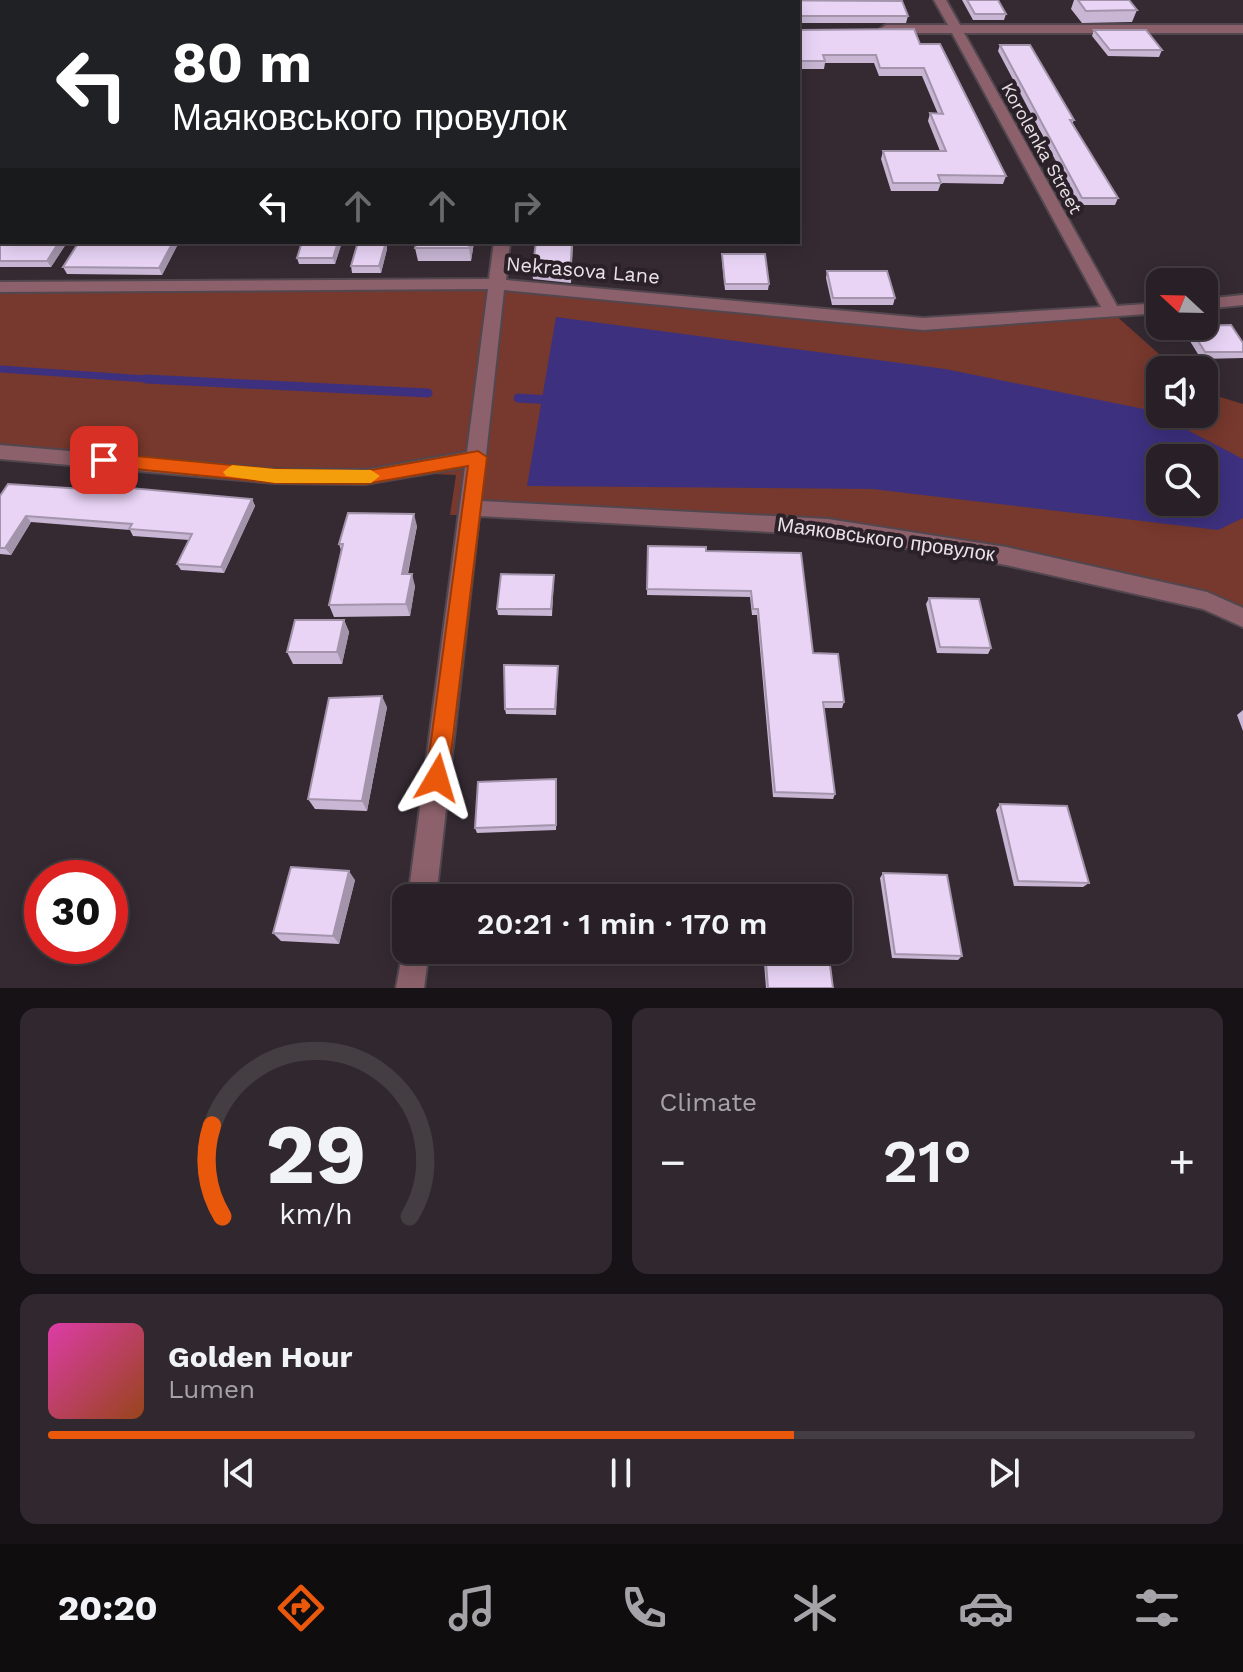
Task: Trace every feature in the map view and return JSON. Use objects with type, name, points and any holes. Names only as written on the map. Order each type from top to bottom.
[{"type":"street","name":"Korolenka Street","points":[[940,0],[1113,313]]},
{"type":"street","points":[[876,30],[1243,29]]},
{"type":"street","points":[[424,884],[502,244]]},
{"type":"street","name":"Nekrasova Lane","points":[[0,287],[498,284],[923,324],[1146,309]]},
{"type":"street","points":[[1218,303],[1243,300]]},
{"type":"street","points":[[0,452],[275,476],[365,477],[478,457]]},
{"type":"street","name":"Маяковського провулок","points":[[472,508],[828,527],[1006,556],[1207,601],[1243,618]]},
{"type":"street","points":[[410,988],[413,964]]},
{"type":"shaded area","points":[[498,284],[923,324],[1113,313],[1161,356],[1146,356],[1146,428],[1218,428],[1218,396],[1243,404],[1243,618],[1207,601],[828,527],[626,514],[450,515],[456,475],[0,456],[0,286],[441,291]]},
{"type":"shaded area","points":[[556,317],[945,369],[1146,409],[1146,428],[1184,428],[1214,444],[1146,444],[1146,516],[1218,516],[1218,446],[1243,459],[1243,518],[1218,530],[872,489],[527,486]]},
{"type":"building","points":[[967,0],[998,0],[1006,14],[975,14]]},
{"type":"building","points":[[1078,0],[1129,0],[1137,10],[1086,11]]},
{"type":"building","points":[[800,1],[902,1],[908,16],[800,16]]},
{"type":"building","points":[[914,29],[920,44],[940,44],[1006,176],[938,175],[941,183],[893,183],[883,151],[946,151],[930,113],[943,114],[924,68],[880,68],[876,55],[823,55],[825,61],[800,61],[800,30]]},
{"type":"building","points":[[1094,30],[1146,30],[1162,50],[1110,50]]},
{"type":"building","points":[[1000,45],[1030,45],[1074,120],[1070,120],[1118,198],[1082,198]]},
{"type":"building","points":[[0,244],[58,244],[47,261],[0,261]]},
{"type":"building","points":[[78,244],[172,244],[159,268],[63,267]]},
{"type":"building","points":[[301,244],[337,244],[333,258],[297,258]]},
{"type":"building","points":[[357,244],[385,244],[379,266],[351,266]]},
{"type":"building","points":[[416,244],[470,244],[469,248],[415,248]]},
{"type":"building","points":[[536,244],[572,244],[570,276],[532,273]]},
{"type":"building","points":[[722,254],[765,254],[769,284],[725,284]]},
{"type":"building","points":[[827,271],[887,271],[895,298],[833,298]]},
{"type":"building","points":[[1218,325],[1231,325],[1243,343],[1243,352],[1205,352],[1198,340],[1218,340]]},
{"type":"building","points":[[8,484],[83,489],[86,484],[252,499],[221,567],[177,564],[192,534],[129,529],[132,524],[26,516],[5,548],[0,548],[0,496]]},
{"type":"building","points":[[348,513],[414,514],[402,574],[412,574],[406,604],[329,605],[343,544],[339,544]]},
{"type":"building","points":[[648,546],[801,553],[813,653],[838,654],[844,702],[823,702],[835,794],[775,792],[758,609],[753,609],[751,591],[647,589]]},
{"type":"building","points":[[501,574],[554,575],[551,609],[497,609]]},
{"type":"building","points":[[929,598],[979,599],[991,648],[940,647]]},
{"type":"building","points":[[295,620],[344,620],[337,652],[287,652]]},
{"type":"building","points":[[504,665],[558,666],[555,709],[505,709]]},
{"type":"building","points":[[382,696],[362,801],[308,799],[329,698]]},
{"type":"building","points":[[556,779],[556,825],[475,828],[478,782]]},
{"type":"building","points":[[1000,804],[1067,806],[1089,883],[1018,881]]},
{"type":"building","points":[[291,867],[349,871],[333,936],[273,933]]},
{"type":"building","points":[[883,873],[947,875],[962,956],[895,954]]},
{"type":"building","points":[[766,964],[830,964],[833,988],[768,988]]},
{"type":"waterway","points":[[0,369],[148,379]]},
{"type":"waterway","points":[[148,379],[428,393]]},
{"type":"waterway","points":[[148,379],[176,381]]},
{"type":"waterway","points":[[518,398],[551,400]]},
{"type":"slow traffic","points":[[232,472],[275,476],[371,476]]},
{"type":"route","points":[[104,460],[275,476],[365,477],[478,457],[437,778]]}]
